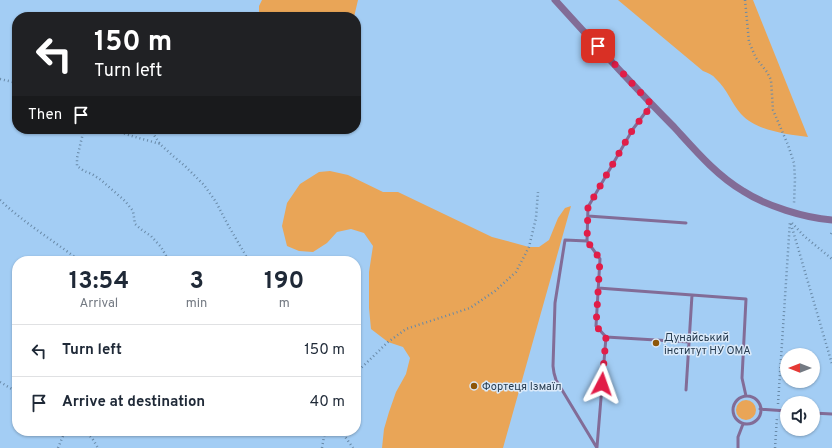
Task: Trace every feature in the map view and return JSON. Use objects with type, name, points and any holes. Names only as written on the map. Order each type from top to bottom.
[{"type":"street","points":[[555,0],[652,105],[721,176],[744,192],[768,204],[792,212],[825,220],[832,220]]},
{"type":"lane","points":[[652,105],[633,129],[588,207],[587,241],[600,259],[596,326],[606,337],[689,342]]},
{"type":"lane","points":[[588,216],[686,223]]},
{"type":"lane","points":[[587,241],[564,240],[555,304],[553,366],[556,380],[597,448]]},
{"type":"lane","points":[[598,288],[746,299],[742,378],[746,396]]},
{"type":"lane","points":[[686,390],[692,295]]},
{"type":"lane","points":[[597,448],[606,337]]},
{"type":"lane","points":[[746,396],[750,396],[758,401],[760,410],[758,418],[755,421],[743,424],[736,419],[732,411],[735,402],[746,396]]},
{"type":"lane","points":[[760,410],[780,411]]},
{"type":"lane","points":[[820,413],[832,414]]},
{"type":"lane","points":[[738,448],[738,438],[743,424]]},
{"type":"path","points":[[745,0],[749,42],[756,58],[767,72],[771,80],[773,110],[794,163],[794,204]]},
{"type":"path","points":[[0,79],[12,82]]},
{"type":"path","points":[[83,134],[77,158],[77,166],[102,180],[125,201],[133,211],[135,224],[152,236],[161,247],[166,256]]},
{"type":"path","points":[[125,134],[160,144]]},
{"type":"path","points":[[153,134],[160,144],[204,185],[216,202],[246,256]]},
{"type":"path","points":[[361,368],[388,342],[406,329],[470,308],[495,291],[516,272],[529,247],[536,218],[538,192]]},
{"type":"path","points":[[0,200],[73,256]]},
{"type":"path","points":[[790,220],[804,236],[832,259]]},
{"type":"path","points":[[790,220],[832,364]]},
{"type":"path","points":[[778,406],[790,220]]},
{"type":"path","points":[[0,382],[12,389]]},
{"type":"path","points":[[775,448],[777,414]]},
{"type":"path","points":[[58,448],[63,436]]},
{"type":"path","points":[[90,436],[98,448]]},
{"type":"path","points":[[322,448],[324,436]]},
{"type":"path","points":[[345,436],[353,448]]},
{"type":"shaded area","points":[[262,0],[358,0],[355,12],[259,12],[259,6]]},
{"type":"shaded area","points":[[618,0],[753,0],[808,137],[772,131],[747,120],[715,78],[703,71]]},
{"type":"shaded area","points":[[330,171],[348,175],[383,192],[398,192],[492,237],[529,247],[539,247],[549,240],[558,218],[565,208],[571,206],[503,448],[382,448],[384,429],[389,412],[396,392],[406,374],[410,358],[403,347],[388,342],[371,329],[369,308],[369,272],[373,246],[364,233],[351,229],[337,232],[327,243],[313,252],[299,251],[287,246],[282,226],[287,203],[300,184],[319,172]]},
{"type":"shaded area","points":[[746,400],[753,403],[756,410],[753,417],[746,420],[739,417],[736,410],[739,403]]},
{"type":"place","name":"Дунайський інститут НУ ОМА","points":[[656,343]]},
{"type":"place","name":"Фортеця Ізмаїл","points":[[474,386]]},
{"type":"route","points":[[598,46],[652,105],[633,129],[588,207],[587,241],[600,259],[596,326],[606,337],[602,384]]}]
